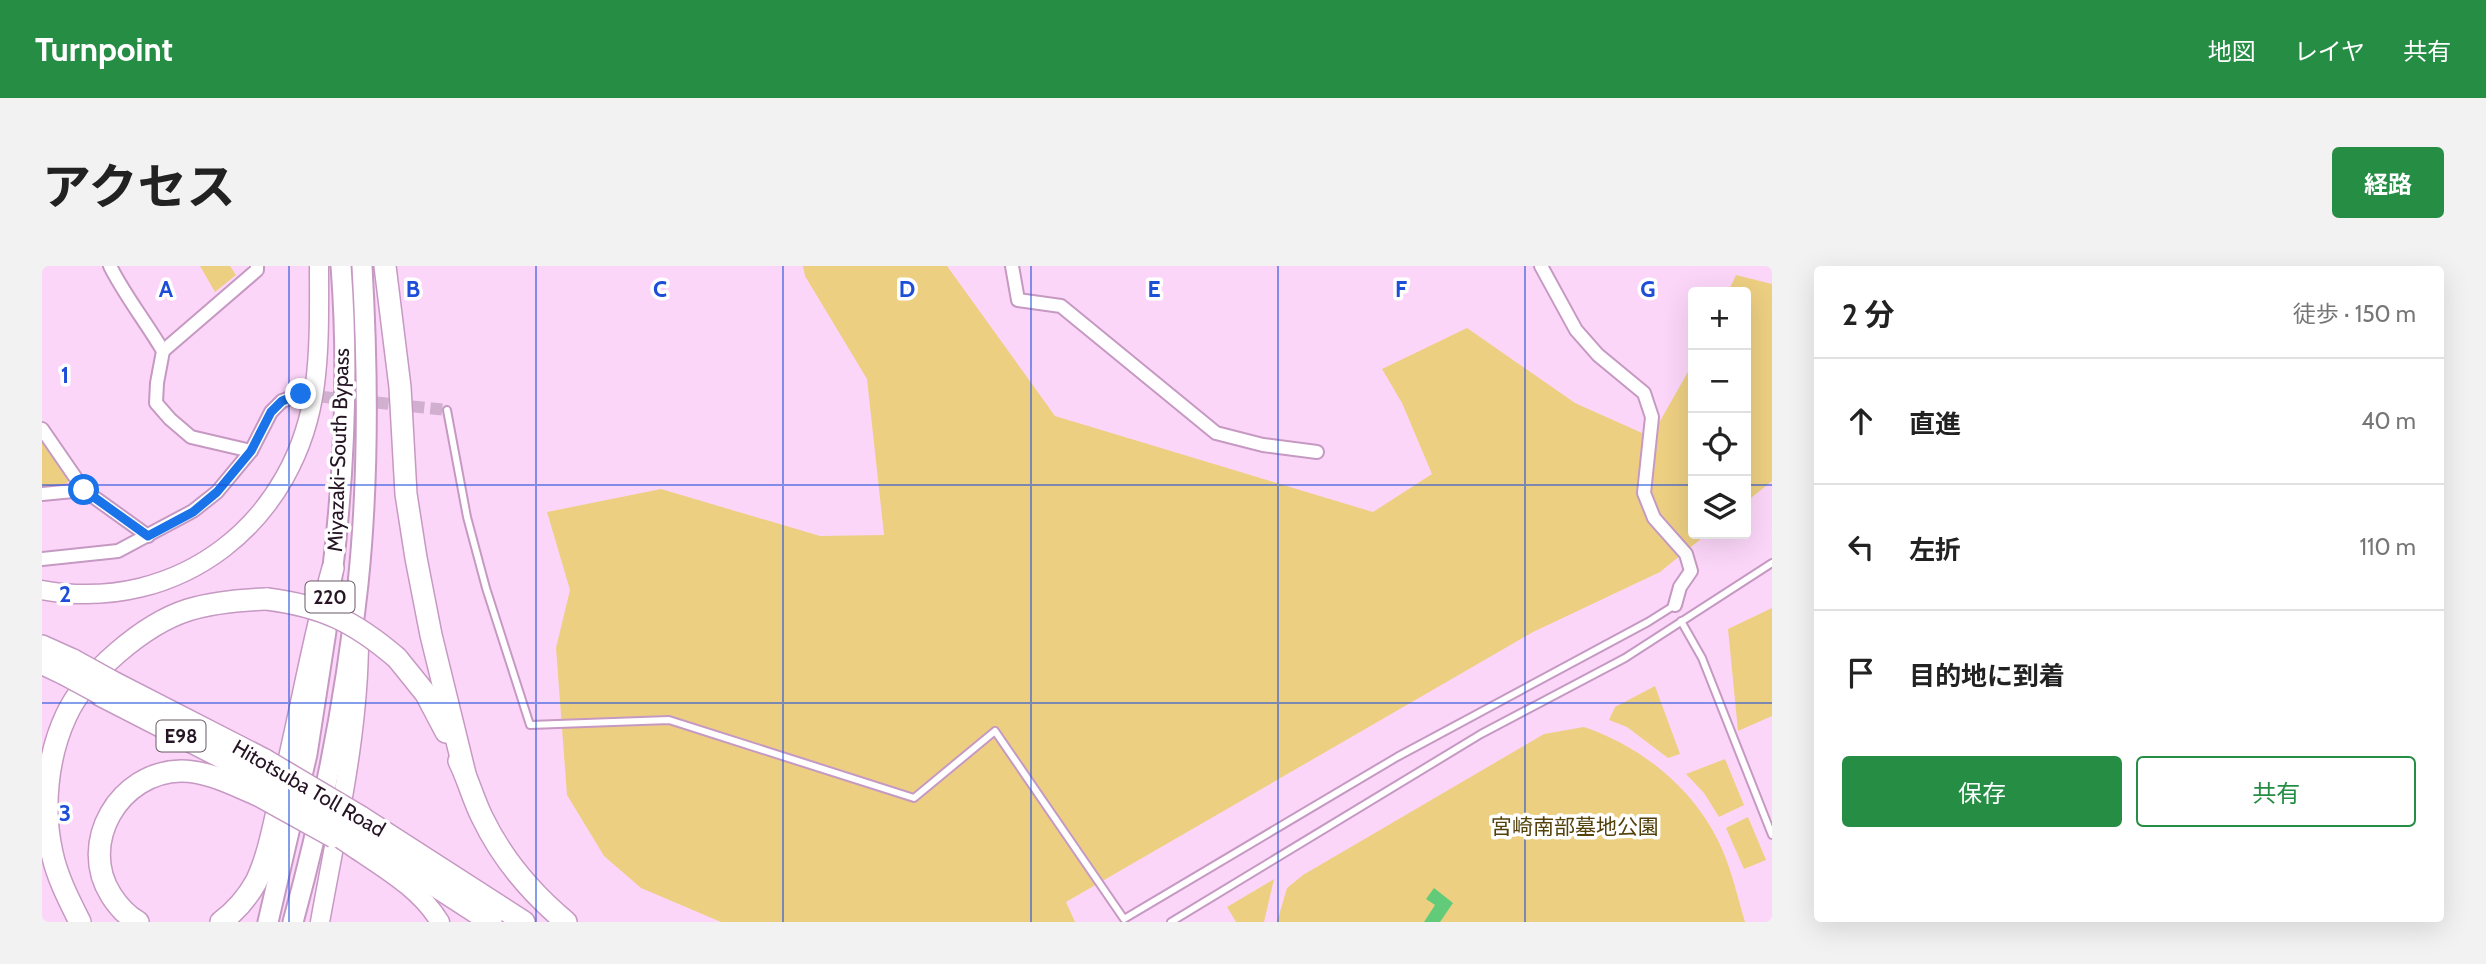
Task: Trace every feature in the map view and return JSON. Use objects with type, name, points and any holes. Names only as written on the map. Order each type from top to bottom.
[{"type":"highway","name":"Miyazaki-South Bypass","points":[[268,922],[307,754],[333,568],[340,482],[343,387],[341,266]]},
{"type":"highway","name":"Miyazaki-South Bypass","points":[[293,922],[336,734],[358,583],[365,488],[366,400],[362,266]]},
{"type":"highway","points":[[385,266],[394,333],[405,481],[412,533],[431,635],[465,774]]},
{"type":"highway","points":[[221,922],[235,911],[248,894],[267,853],[295,739],[316,629],[333,568]]},
{"type":"highway","points":[[80,922],[58,874],[48,821],[51,767],[66,715],[93,676],[127,644],[146,631],[187,610],[228,601],[267,599],[294,603],[348,621],[376,639],[397,658],[412,675],[439,717],[480,814],[514,871],[538,899],[566,922]]},
{"type":"highway","name":"Hitotsuba Toll Road","points":[[42,646],[68,668],[261,780]]},
{"type":"highway","points":[[138,922],[117,904],[103,880],[98,856],[102,831],[110,811],[119,800],[152,778],[167,772],[183,771],[218,778],[261,780]]},
{"type":"highway","name":"E98","points":[[261,780],[455,887]]},
{"type":"highway","points":[[358,834],[490,922]]},
{"type":"highway","points":[[455,887],[490,922]]},
{"type":"highway","points":[[455,887],[524,922]]},
{"type":"main road","points":[[42,590],[62,594],[117,592],[166,581],[216,555],[259,516],[277,492],[298,448],[315,385],[319,266]]},
{"type":"main road","points":[[320,922],[347,770],[359,678],[358,583]]},
{"type":"main road","name":"Hitotsuba Toll Road","points":[[42,665],[68,668]]},
{"type":"main road","points":[[358,834],[422,899],[440,922]]},
{"type":"street","points":[[110,266],[119,285],[163,351]]},
{"type":"street","points":[[251,451],[191,437],[156,403],[163,351],[257,270],[257,266]]},
{"type":"street","points":[[1012,266],[1018,300],[1061,306],[1216,433],[1263,445],[1317,452]]},
{"type":"street","points":[[1541,266],[1576,330],[1598,355],[1644,393],[1652,417],[1644,493],[1654,518],[1686,554],[1691,571],[1680,587],[1675,605]]},
{"type":"street","points":[[42,559],[118,551],[193,512],[217,492],[251,451],[271,412],[282,401],[301,394]]},
{"type":"street","points":[[42,429],[84,490],[148,536]]},
{"type":"street","points":[[42,494],[84,490]]},
{"type":"lane","points":[[447,410],[467,517],[486,588],[530,725],[669,720],[914,798],[995,731],[1124,919],[1396,757],[1675,605]]},
{"type":"lane","points":[[1171,922],[1481,734],[1625,657],[1772,564]]},
{"type":"lane","points":[[1681,621],[1702,658],[1772,835]]},
{"type":"green space","points":[[200,266],[230,266],[236,275],[215,292]]},
{"type":"green space","points":[[803,266],[947,266],[1055,416],[1373,512],[1432,474],[1402,403],[1382,369],[1467,328],[1575,403],[1651,437],[1688,372],[1688,539],[1701,539],[1660,572],[1533,632],[1066,902],[1075,922],[721,922],[641,888],[604,856],[567,795],[556,648],[570,590],[547,512],[661,489],[820,536],[884,535],[867,379],[805,276]]},
{"type":"green space","points":[[1736,275],[1772,284],[1772,481],[1751,498],[1751,287],[1730,287]]},
{"type":"green space","points":[[45,438],[70,475],[67,483],[42,486],[42,441]]},
{"type":"green space","points":[[1772,608],[1772,716],[1738,731],[1728,629]]},
{"type":"green space","points":[[1655,686],[1680,754],[1668,758],[1627,727],[1609,720],[1615,707]]},
{"type":"green space","name":"宮崎南部墓地公園","points":[[1584,727],[1627,746],[1647,759],[1683,790],[1698,808],[1722,849],[1745,922],[1277,922],[1287,888],[1303,875],[1544,734]]},
{"type":"green space","points":[[1725,759],[1744,805],[1719,817],[1704,793],[1686,774]]},
{"type":"green space","points":[[1748,817],[1766,860],[1744,869],[1726,828]]},
{"type":"green space","points":[[1274,879],[1264,922],[1236,922],[1227,907]]},
{"type":"building","points":[[1434,888],[1453,903],[1440,922],[1424,922],[1435,905],[1426,899]]},
{"type":"tunnel","points":[[305,395],[447,410]]},
{"type":"route","points":[[84,490],[148,536],[193,512],[217,492],[251,451],[271,412],[282,401],[301,394]]}]
